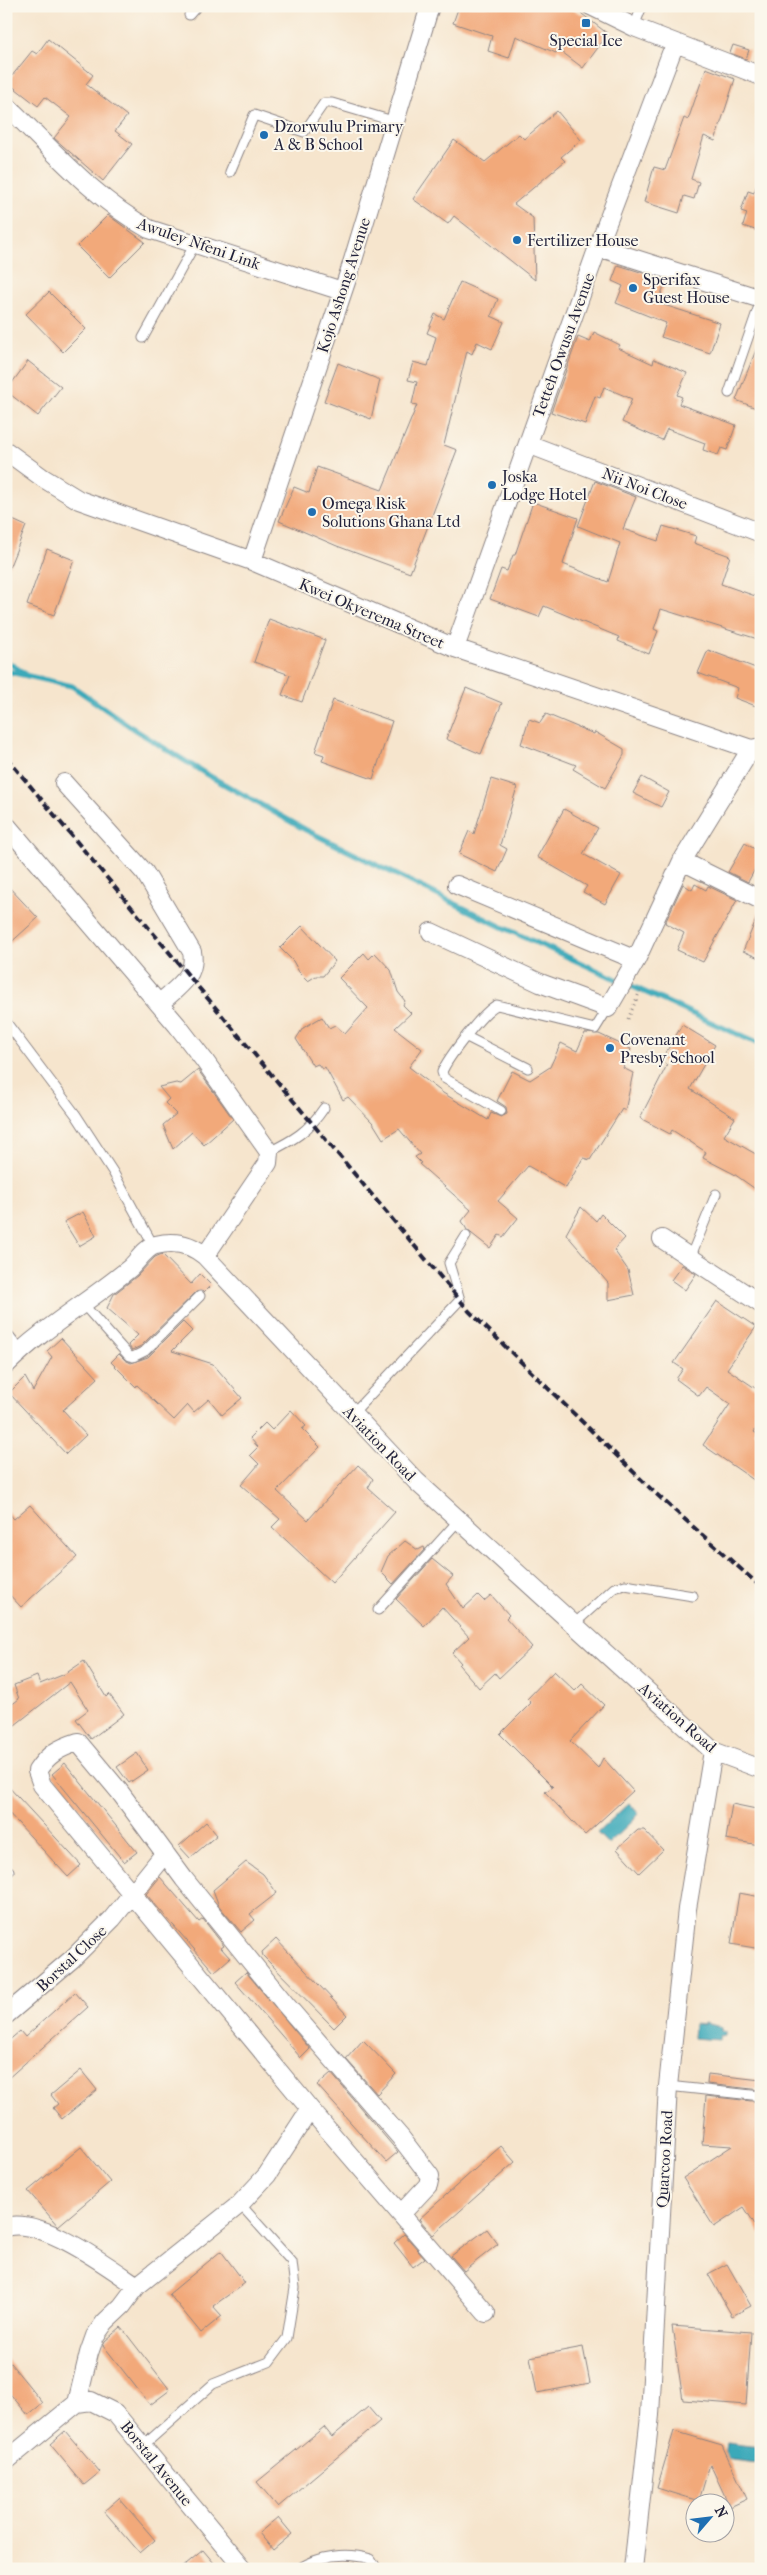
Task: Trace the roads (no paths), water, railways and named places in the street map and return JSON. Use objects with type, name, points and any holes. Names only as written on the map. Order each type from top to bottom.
[{"type":"street","name":"Kojo Ashong Avenue","points":[[252,561],[342,291],[430,6]]},
{"type":"street","points":[[591,6],[634,27],[761,76]]},
{"type":"street","name":"Tetteh Owusu Avenue","points":[[455,648],[598,247],[675,43]]},
{"type":"street","name":"Awuley Nfeni Link","points":[[6,105],[107,202],[126,217],[149,229],[342,291]]},
{"type":"street","points":[[598,247],[761,300]]},
{"type":"street","name":"Nii Noi Close","points":[[528,444],[761,533]]},
{"type":"street","name":"Kwei Okyerema Street","points":[[6,451],[43,478],[79,500],[252,561],[455,648],[756,748]]},
{"type":"street","points":[[432,932],[540,983],[612,1003],[636,960],[682,861],[756,748]]},
{"type":"street","points":[[64,782],[145,873],[192,952],[194,963],[189,976],[159,1004]]},
{"type":"street","points":[[8,828],[159,1004],[204,1060],[268,1152],[268,1163],[205,1256]]},
{"type":"street","points":[[682,861],[761,900]]},
{"type":"street","points":[[457,885],[636,960]]},
{"type":"street","points":[[662,1239],[761,1304]]},
{"type":"street","name":"Aviation Road","points":[[153,1245],[174,1243],[192,1245],[205,1256],[351,1414],[416,1481],[713,1751],[761,1769]]},
{"type":"street","points":[[6,1339],[12,1359],[82,1303],[130,1268],[153,1245]]},
{"type":"street","points":[[401,2214],[428,2185],[430,2176],[401,2138],[286,2005],[165,1853],[119,1791],[78,1742],[59,1748],[44,1759],[37,1772],[42,1785],[131,1896],[197,1970],[310,2109],[486,2313]]},
{"type":"street","name":"Quarcoo Road","points":[[633,2569],[650,2415],[668,2086],[687,1909],[713,1751]]},
{"type":"street","name":"Borstal Close","points":[[6,2015],[72,1959],[112,1920],[165,1853]]},
{"type":"street","points":[[6,2461],[77,2402],[95,2336],[105,2322],[122,2306],[137,2286],[240,2204],[266,2175],[310,2109]]},
{"type":"street","points":[[6,2227],[38,2229],[69,2241],[137,2286]]},
{"type":"street","name":"Borstal Avenue","points":[[77,2402],[91,2401],[115,2413],[144,2445],[244,2569]]},
{"type":"lane","points":[[189,15],[198,6]]},
{"type":"lane","points":[[634,27],[642,6]]},
{"type":"lane","points":[[230,172],[254,115],[304,132],[318,109],[324,103],[332,103],[393,121]]},
{"type":"lane","points":[[143,338],[195,244]]},
{"type":"lane","points":[[729,393],[761,300]]},
{"type":"lane","points":[[501,1111],[444,1078],[444,1067],[490,1009],[497,1005],[594,1029],[612,1003]]},
{"type":"lane","points":[[6,1022],[76,1115],[113,1172],[153,1245]]},
{"type":"lane","points":[[467,1037],[528,1068]]},
{"type":"lane","points":[[268,1152],[302,1133],[312,1125],[324,1108]]},
{"type":"lane","points":[[690,1258],[716,1194]]},
{"type":"lane","points":[[351,1414],[460,1300],[449,1263],[466,1236]]},
{"type":"lane","points":[[82,1303],[129,1356],[133,1357],[145,1351],[200,1296]]},
{"type":"lane","points":[[378,1610],[459,1520]]},
{"type":"lane","points":[[574,1624],[614,1588],[625,1585],[693,1596]]},
{"type":"lane","points":[[668,2086],[761,2096]]},
{"type":"lane","points":[[144,2445],[213,2384],[268,2362],[287,2338],[295,2288],[292,2262],[240,2204]]},
{"type":"lane","points":[[298,2569],[313,2559],[355,2554],[371,2559],[377,2569]]},
{"type":"water","points":[[629,1803],[639,1814],[608,1844],[597,1833]]},
{"type":"water","points":[[704,2023],[721,2027],[721,2031],[725,2032],[725,2036],[720,2037],[720,2040],[693,2038],[694,2024],[704,2025]]},
{"type":"water","points":[[727,2443],[759,2447],[757,2463],[725,2459]]},
{"type":"waterway","points":[[6,661],[24,673]]},
{"type":"waterway","points":[[6,671],[72,686],[137,731],[206,774],[306,830],[502,927],[761,1045]]},
{"type":"railway","points":[[6,757],[469,1311],[654,1492],[761,1587]]},
{"type":"place","name":"Special Ice","points":[[586,23]]},
{"type":"place","name":"Dzorwulu Primary A & B School","points":[[264,135]]},
{"type":"place","name":"Fertilizer House","points":[[517,240]]},
{"type":"place","name":"Sperifax Guest House","points":[[633,288]]},
{"type":"place","name":"Joska Lodge Hotel","points":[[492,485]]},
{"type":"place","name":"Omega Risk Solutions Ghana Ltd","points":[[312,512]]},
{"type":"place","name":"Covenant Presby School","points":[[610,1048]]}]
